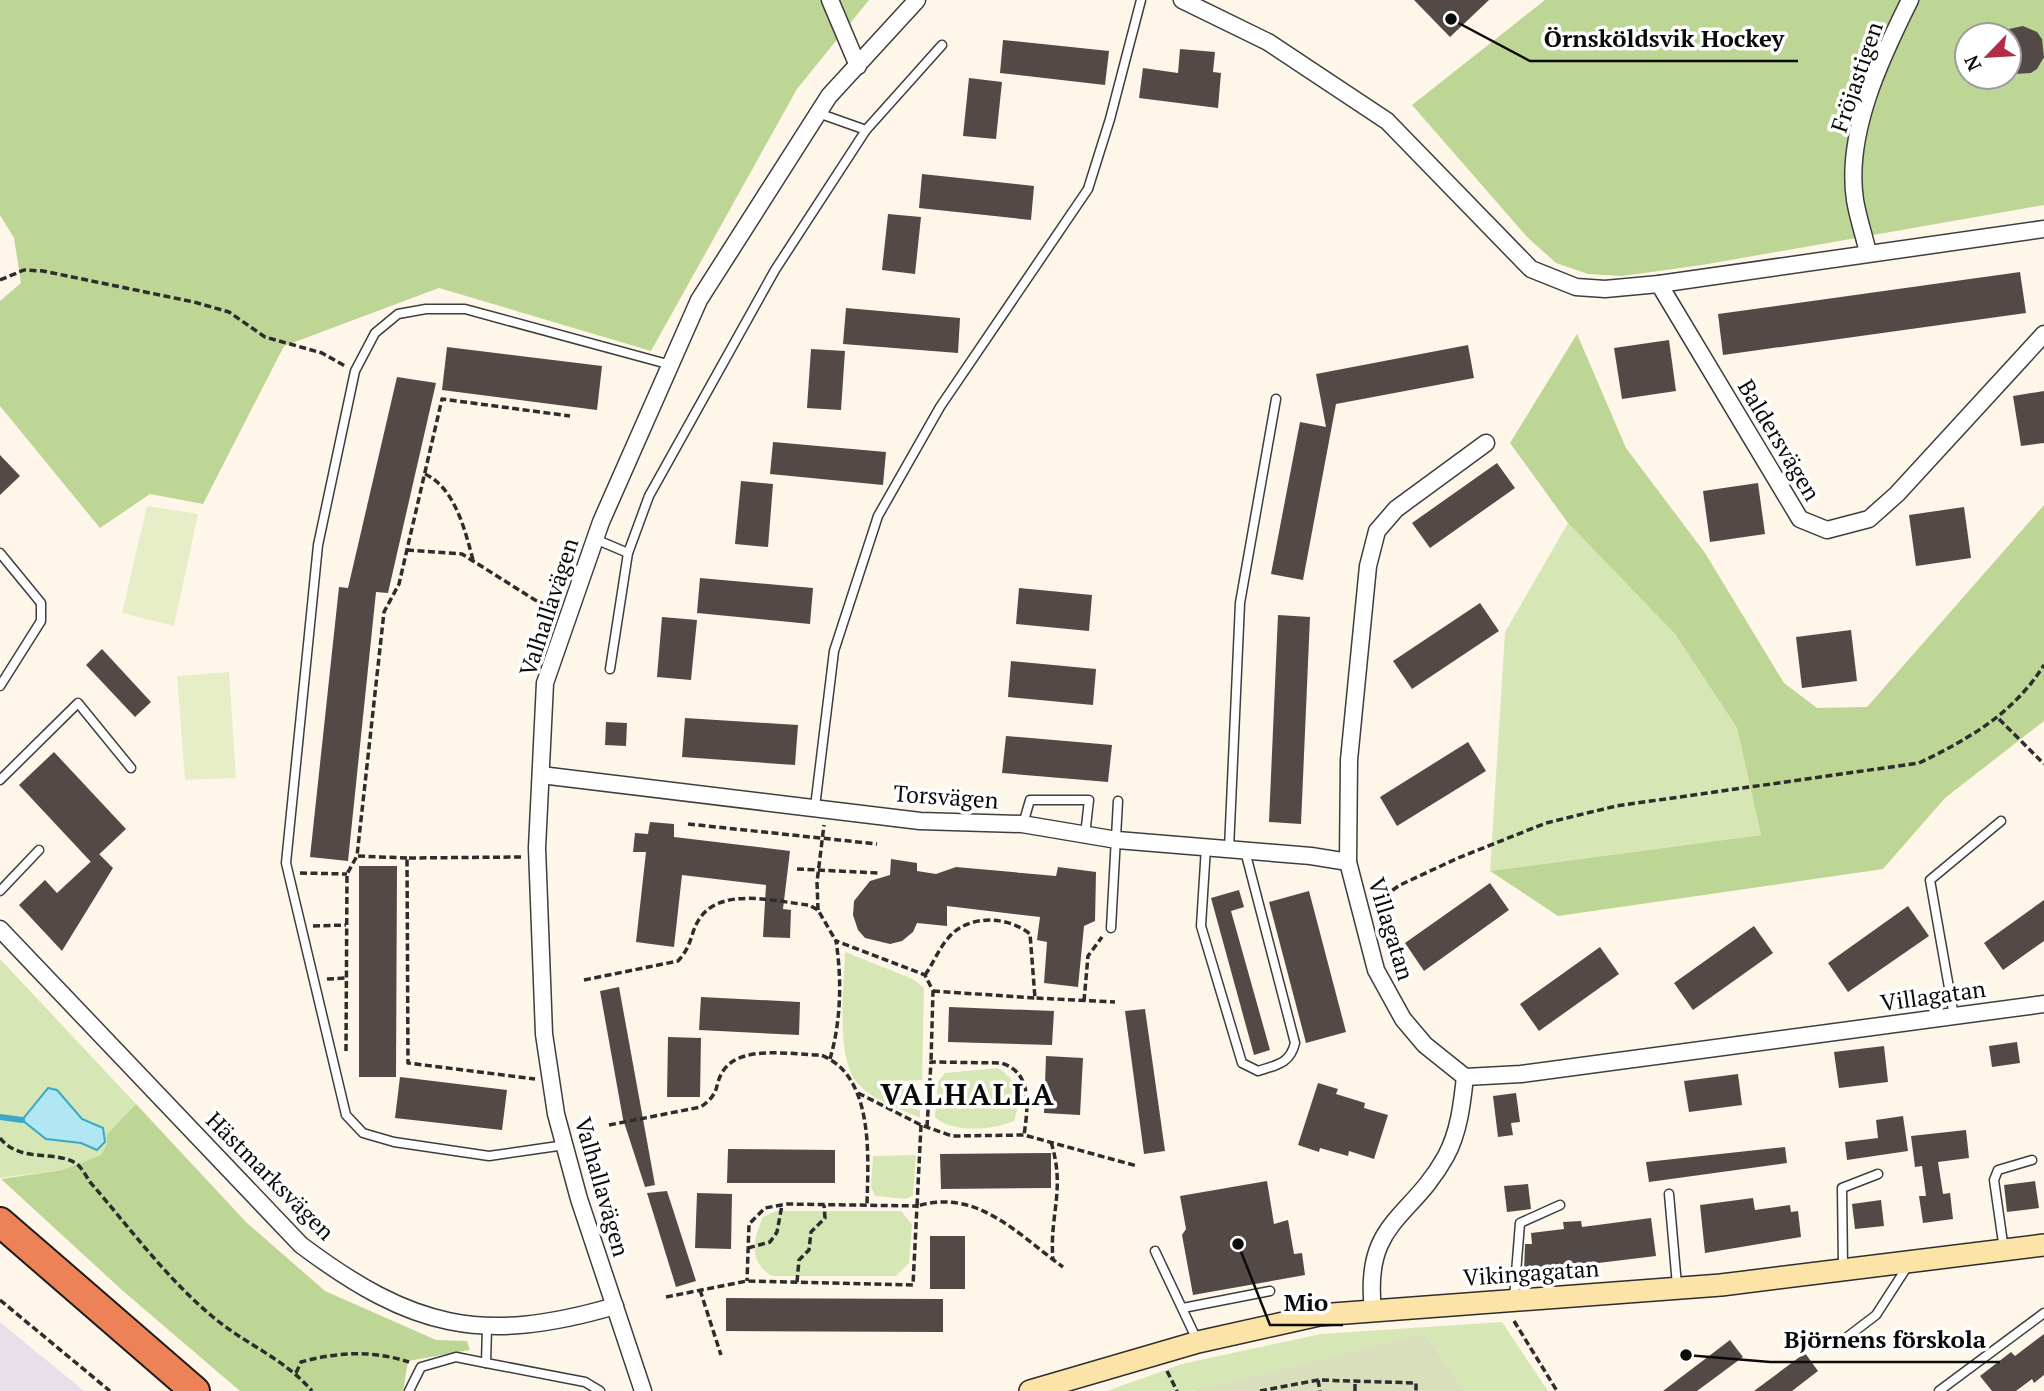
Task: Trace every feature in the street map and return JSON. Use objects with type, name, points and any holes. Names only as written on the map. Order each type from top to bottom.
[{"type":"highway","points":[[0,1222],[195,1391]]},
{"type":"street","points":[[830,0],[858,66]]},
{"type":"street","name":"Valhallavägen","points":[[643,1391],[565,1145],[544,1034],[537,857],[545,683],[595,539],[699,300],[829,96],[917,0]]},
{"type":"street","points":[[1182,0],[1268,42],[1387,121],[1531,269],[1576,287],[1605,289],[1659,284],[2044,229]]},
{"type":"street","name":"Fröjastigen","points":[[1868,253],[1855,200],[1858,142],[1873,87],[1910,0]]},
{"type":"street","name":"Baldersvägen","points":[[1659,284],[1800,519],[1827,530],[1869,519],[1897,494],[2044,334]]},
{"type":"street","name":"Villagatan","points":[[1486,443],[1396,509],[1377,531],[1371,548],[1349,760],[1348,863],[1359,913],[1376,970],[1390,999],[1425,1045],[1465,1077],[1521,1074],[2044,1004]]},
{"type":"street","name":"Torsvägen","points":[[541,775],[920,821],[1022,824],[1117,840],[1348,863]]},
{"type":"street","name":"Hästmarksvägen","points":[[0,929],[301,1245],[345,1278],[387,1302],[434,1318],[487,1328],[529,1326],[615,1306]]},
{"type":"street","points":[[1373,1310],[1370,1275],[1378,1245],[1392,1221],[1446,1156],[1459,1122],[1465,1077]]},
{"type":"street","name":"Vikingagatan","points":[[1030,1391],[1198,1342],[1319,1315],[1677,1288],[2044,1245]]},
{"type":"lane","points":[[820,808],[834,651],[878,516],[940,407],[1088,189],[1110,119],[1141,0]]},
{"type":"lane","points":[[610,669],[628,553],[649,496],[712,378],[775,270],[866,130],[942,46]]},
{"type":"lane","points":[[818,113],[866,130]]},
{"type":"lane","points":[[565,1145],[494,1156],[394,1142],[363,1133],[346,1115],[286,863],[318,545],[355,371],[376,333],[398,314],[426,309],[465,309],[671,365]]},
{"type":"lane","points":[[1206,847],[1201,926],[1242,1063],[1258,1071],[1286,1062],[1292,1056],[1295,1044],[1237,850],[1240,603],[1276,400]]},
{"type":"lane","points":[[595,539],[628,553]]},
{"type":"lane","points":[[0,553],[41,603],[41,621],[0,686]]},
{"type":"lane","points":[[0,780],[78,703],[131,768]]},
{"type":"lane","points":[[1022,824],[1030,800],[1088,800],[1086,835]]},
{"type":"lane","points":[[1111,928],[1118,801]]},
{"type":"lane","points":[[1954,1016],[1930,880],[2001,821]]},
{"type":"lane","points":[[0,891],[38,850]]},
{"type":"lane","points":[[2004,1250],[1994,1180],[1998,1170],[2032,1160]]},
{"type":"lane","points":[[1843,1270],[1842,1188],[1878,1174]]},
{"type":"lane","points":[[1669,1195],[1677,1288]]},
{"type":"lane","points":[[1508,1301],[1520,1223],[1560,1205]]},
{"type":"lane","points":[[1155,1251],[1198,1342]]},
{"type":"lane","points":[[1838,1344],[1876,1315],[1910,1261]]},
{"type":"lane","points":[[1183,1308],[1269,1291]]},
{"type":"lane","points":[[1940,1391],[2044,1313]]},
{"type":"lane","points":[[486,1363],[487,1328]]},
{"type":"lane","points":[[410,1391],[421,1367],[456,1357],[585,1382],[600,1391]]},
{"type":"path","points":[[0,280],[24,270],[43,271],[194,302],[229,313],[265,337],[322,353],[355,371]]},
{"type":"path","points":[[338,1089],[345,1072],[346,874],[357,856],[384,612],[399,584],[442,399],[570,416]]},
{"type":"path","points":[[425,474],[433,478],[447,493],[465,532],[473,560]]},
{"type":"path","points":[[407,550],[451,552],[473,560],[535,600],[569,613]]},
{"type":"path","points":[[1359,913],[1400,885],[1546,823],[1616,806],[1919,763],[1961,743],[1998,718],[2044,665]]},
{"type":"path","points":[[1998,718],[2044,765]]},
{"type":"path","points":[[820,808],[822,840],[818,871],[818,910],[836,941],[840,962],[838,1031],[830,1059]]},
{"type":"path","points":[[688,824],[877,844]]},
{"type":"path","points":[[357,856],[537,857]]},
{"type":"path","points":[[407,858],[408,1063],[551,1081]]},
{"type":"path","points":[[797,869],[878,873]]},
{"type":"path","points":[[289,873],[346,874]]},
{"type":"path","points":[[584,980],[678,961],[691,944],[697,920],[717,903],[735,899],[809,905],[818,910]]},
{"type":"path","points":[[925,975],[948,938],[961,927],[981,920],[1008,922],[1030,934],[1035,998]]},
{"type":"path","points":[[301,927],[346,925]]},
{"type":"path","points":[[1084,1001],[1088,956],[1111,928]]},
{"type":"path","points":[[836,941],[925,975],[933,991],[927,1127]]},
{"type":"path","points":[[933,991],[1115,1002]]},
{"type":"path","points":[[609,1125],[701,1107],[713,1098],[719,1089],[721,1073],[730,1062],[745,1055],[821,1055],[830,1059],[858,1093],[921,1125],[952,1136],[1024,1135],[1137,1166]]},
{"type":"path","points":[[931,1062],[1010,1066],[1020,1075],[1026,1087],[1027,1114],[1024,1135]]},
{"type":"path","points":[[858,1093],[869,1142],[867,1205]]},
{"type":"path","points":[[666,1297],[747,1281],[913,1285],[921,1125]]},
{"type":"path","points":[[0,1138],[15,1150],[43,1158],[65,1159],[79,1165],[90,1182],[193,1298],[233,1332],[296,1373],[312,1391]]},
{"type":"path","points":[[1051,1142],[1060,1177],[1057,1211],[1051,1235],[1053,1260]]},
{"type":"path","points":[[747,1281],[749,1224],[765,1208],[782,1205],[917,1206],[934,1201],[958,1202],[985,1209],[1063,1267]]},
{"type":"path","points":[[748,1248],[771,1242],[777,1232],[782,1205]]},
{"type":"path","points":[[797,1282],[799,1260],[809,1250],[811,1232],[825,1218],[824,1205]]},
{"type":"path","points":[[701,1290],[721,1355]]},
{"type":"path","points":[[0,1300],[110,1391]]},
{"type":"path","points":[[1508,1301],[1557,1391]]},
{"type":"path","points":[[296,1373],[301,1362],[328,1354],[377,1352],[421,1367]]},
{"type":"path","points":[[1318,1380],[1320,1391]]},
{"type":"path","points":[[1260,1391],[1318,1380],[1416,1383],[1416,1391]]},
{"type":"path","points":[[1354,1391],[1355,1380]]},
{"type":"shaded area","points":[[0,1322],[6,1327],[84,1391],[0,1391]]},
{"type":"green space","points":[[0,0],[869,0],[797,89],[651,351],[439,288],[284,346],[203,504],[150,494],[100,528],[0,406],[0,301],[21,283],[14,238],[0,215]]},
{"type":"green space","points":[[1545,0],[2044,0],[2044,205],[1702,265],[1622,276],[1588,274],[1556,263],[1527,237],[1412,105]]},
{"type":"green space","points":[[1577,334],[1626,448],[1705,553],[1784,683],[1817,708],[1867,707],[2044,505],[2044,721],[1945,798],[1883,869],[1558,916],[1490,871],[1761,835],[1737,728],[1675,634],[1568,523],[1510,443]]},
{"type":"green space","points":[[147,506],[198,514],[174,626],[122,613]]},
{"type":"green space","points":[[1568,523],[1675,634],[1737,728],[1761,835],[1490,871],[1505,632]]},
{"type":"green space","points":[[229,672],[236,778],[185,780],[177,676]]},
{"type":"green space","points":[[845,952],[913,979],[924,988],[922,1080],[905,1081],[903,1107],[920,1110],[920,1118],[868,1093],[855,1080],[849,1068],[842,1018]]},
{"type":"green space","points":[[0,959],[136,1104],[107,1134],[107,1144],[101,1155],[62,1170],[0,1178]],"holes":[[[57,1090],[82,1119],[95,1123],[81,1143],[46,1139]]]},
{"type":"green space","points":[[998,1068],[1010,1079],[1017,1091],[1018,1105],[1014,1121],[995,1127],[973,1129],[952,1126],[935,1117],[938,1082],[945,1073]]},
{"type":"green space","points":[[136,1104],[246,1222],[325,1291],[436,1340],[467,1341],[470,1350],[408,1361],[403,1391],[240,1391],[123,1291],[1,1179],[62,1170],[101,1155],[107,1144],[107,1134]]},
{"type":"green space","points":[[916,1155],[913,1195],[906,1199],[875,1196],[871,1186],[873,1156]]},
{"type":"green space","points":[[776,1211],[901,1211],[912,1224],[909,1263],[896,1276],[772,1276],[759,1264],[755,1242],[763,1217]]},
{"type":"green space","points":[[1502,1322],[1548,1391],[1465,1391],[1424,1333],[1192,1391],[1107,1391],[1182,1364],[1321,1334]]},
{"type":"green space","points":[[1424,1333],[1465,1391],[1192,1391]]},
{"type":"water","points":[[48,1088],[57,1090],[82,1119],[103,1128],[105,1142],[97,1150],[81,1143],[46,1139],[22,1120]]},
{"type":"building","points":[[1414,0],[1489,0],[1450,37]]},
{"type":"building","points":[[2023,26],[2037,32],[2042,39],[2044,57],[2037,69],[2023,74]]},
{"type":"building","points":[[1003,40],[1109,51],[1105,85],[1000,73]]},
{"type":"building","points":[[1180,49],[1215,52],[1213,72],[1221,73],[1218,108],[1139,98],[1143,68],[1178,73]]},
{"type":"building","points":[[969,78],[1002,82],[996,139],[963,136]]},
{"type":"building","points":[[922,174],[1034,186],[1031,220],[919,208]]},
{"type":"building","points":[[888,214],[921,217],[915,274],[882,270]]},
{"type":"building","points":[[2020,272],[2026,313],[1723,355],[1718,314]]},
{"type":"building","points":[[846,308],[960,318],[958,353],[843,344]]},
{"type":"building","points":[[1669,340],[1676,391],[1622,399],[1614,348]]},
{"type":"building","points":[[1468,345],[1474,378],[1336,404],[1303,580],[1271,574],[1300,422],[1326,427],[1316,374]]},
{"type":"building","points":[[447,347],[602,366],[597,410],[442,390]]},
{"type":"building","points":[[811,349],[845,351],[841,410],[807,408]]},
{"type":"building","points":[[397,377],[436,383],[388,593],[376,592],[348,861],[310,857],[339,587],[348,588]]},
{"type":"building","points":[[2044,391],[2044,443],[2021,446],[2013,396]]},
{"type":"building","points":[[773,442],[886,452],[883,485],[770,474]]},
{"type":"building","points":[[0,455],[20,476],[0,495]]},
{"type":"building","points":[[1497,463],[1515,488],[1430,548],[1412,523]]},
{"type":"building","points":[[741,481],[773,484],[768,547],[735,544]]},
{"type":"building","points":[[1758,483],[1765,534],[1710,542],[1703,491]]},
{"type":"building","points":[[1964,507],[1971,558],[1916,566],[1909,515]]},
{"type":"building","points":[[700,578],[813,588],[810,624],[697,613]]},
{"type":"building","points":[[1019,588],[1092,595],[1089,631],[1016,624]]},
{"type":"building","points":[[1480,603],[1499,631],[1412,689],[1393,661]]},
{"type":"building","points":[[1278,615],[1310,617],[1301,824],[1269,822]]},
{"type":"building","points":[[662,617],[697,620],[691,680],[657,677]]},
{"type":"building","points":[[1851,630],[1857,681],[1802,688],[1796,637]]},
{"type":"building","points":[[102,649],[151,702],[135,717],[86,665]]},
{"type":"building","points":[[1011,661],[1096,669],[1093,705],[1008,697]]},
{"type":"building","points":[[685,718],[798,725],[795,765],[682,757]]},
{"type":"building","points":[[606,722],[627,723],[626,746],[605,745]]},
{"type":"building","points":[[1006,736],[1112,745],[1108,782],[1002,773]]},
{"type":"building","points":[[1468,742],[1486,771],[1397,826],[1380,797]]},
{"type":"building","points":[[54,752],[126,829],[91,862],[19,785]]},
{"type":"building","points":[[650,822],[674,824],[674,837],[790,851],[783,909],[791,910],[790,938],[763,937],[766,885],[682,875],[674,947],[636,942],[646,852],[633,852],[635,833],[648,834]]},
{"type":"building","points":[[99,854],[113,868],[62,951],[19,905],[45,880],[57,893]]},
{"type":"building","points":[[891,859],[917,863],[917,871],[936,874],[956,867],[1056,876],[1058,867],[1096,872],[1095,921],[1084,926],[1078,987],[1044,983],[1047,942],[1037,940],[1040,917],[947,906],[947,926],[917,923],[913,932],[902,941],[890,944],[865,938],[858,930],[853,915],[854,901],[870,881],[890,875]]},
{"type":"building","points":[[359,866],[397,866],[396,1077],[359,1077]]},
{"type":"building","points":[[1490,883],[1509,910],[1424,971],[1405,943]]},
{"type":"building","points":[[1239,890],[1244,907],[1231,911],[1270,1050],[1254,1055],[1211,898]]},
{"type":"building","points":[[1309,891],[1346,1032],[1306,1043],[1269,902]]},
{"type":"building","points":[[2044,900],[2044,941],[2003,970],[1984,943]]},
{"type":"building","points":[[1908,906],[1929,936],[1848,992],[1828,963]]},
{"type":"building","points":[[1754,926],[1773,953],[1693,1010],[1674,983]]},
{"type":"building","points":[[1600,947],[1619,974],[1539,1031],[1520,1004]]},
{"type":"building","points":[[619,987],[655,1185],[645,1187],[623,1119],[600,991]]},
{"type":"building","points":[[701,997],[800,1002],[799,1035],[699,1030]]},
{"type":"building","points":[[949,1007],[1054,1011],[1052,1045],[948,1042]]},
{"type":"building","points":[[1145,1009],[1165,1151],[1144,1154],[1125,1011]]},
{"type":"building","points":[[668,1037],[701,1038],[700,1097],[667,1097]]},
{"type":"building","points":[[2017,1042],[2020,1063],[1992,1067],[1989,1046]]},
{"type":"building","points":[[1884,1046],[1888,1082],[1839,1088],[1834,1052]]},
{"type":"building","points":[[1046,1056],[1083,1058],[1080,1115],[1044,1113]]},
{"type":"building","points":[[1738,1074],[1742,1105],[1689,1112],[1684,1081]]},
{"type":"building","points":[[400,1077],[507,1090],[502,1130],[395,1118]]},
{"type":"building","points":[[1318,1083],[1338,1089],[1336,1094],[1365,1103],[1364,1108],[1388,1115],[1374,1159],[1349,1151],[1348,1156],[1320,1148],[1319,1152],[1298,1145]]},
{"type":"building","points":[[1516,1093],[1520,1122],[1511,1123],[1513,1135],[1498,1137],[1493,1096]]},
{"type":"building","points":[[1903,1116],[1908,1151],[1847,1160],[1845,1142],[1878,1138],[1876,1120]]},
{"type":"building","points":[[1966,1130],[1969,1158],[1938,1162],[1943,1194],[1950,1193],[1953,1219],[1923,1223],[1919,1196],[1926,1196],[1922,1166],[1915,1167],[1911,1136]]},
{"type":"building","points":[[1785,1147],[1787,1163],[1649,1182],[1646,1162]]},
{"type":"building","points":[[728,1149],[835,1150],[835,1183],[727,1183]]},
{"type":"building","points":[[1051,1153],[1051,1188],[941,1189],[940,1154]]},
{"type":"building","points":[[1267,1181],[1274,1224],[1288,1220],[1294,1254],[1302,1253],[1305,1275],[1193,1295],[1182,1235],[1186,1229],[1180,1196]]},
{"type":"building","points":[[2035,1181],[2039,1208],[2007,1212],[2004,1185]]},
{"type":"building","points":[[1528,1184],[1531,1209],[1507,1212],[1504,1186]]},
{"type":"building","points":[[667,1191],[696,1281],[676,1287],[647,1193]]},
{"type":"building","points":[[697,1193],[732,1194],[731,1249],[695,1248]]},
{"type":"building","points":[[1753,1198],[1755,1210],[1790,1205],[1791,1212],[1798,1211],[1801,1237],[1705,1253],[1700,1205]]},
{"type":"building","points":[[1881,1200],[1884,1226],[1855,1229],[1852,1204]]},
{"type":"building","points":[[1651,1218],[1656,1256],[1524,1272],[1525,1244],[1532,1244],[1531,1233],[1564,1229],[1563,1222],[1581,1221],[1582,1227]]},
{"type":"building","points":[[930,1236],[965,1236],[965,1289],[930,1289]]},
{"type":"building","points":[[726,1298],[943,1299],[943,1332],[726,1331]]},
{"type":"building","points":[[2044,1334],[2044,1375],[2034,1383],[2032,1379],[2016,1391],[1992,1391],[1980,1376],[2011,1352],[2015,1356]]},
{"type":"building","points":[[1730,1340],[1743,1357],[1697,1391],[1663,1391]]},
{"type":"building","points":[[1805,1353],[1818,1371],[1792,1391],[1754,1391]]},
{"type":"waterway","points":[[0,1117],[22,1120]]},
{"type":"place","name":"Örnsköldsvik Hockey","points":[[1451,19]]},
{"type":"place","name":"Mio","points":[[1238,1244]]},
{"type":"place","name":"Björnens förskola","points":[[1686,1355]]},
{"type":"district","name":"VALHALLA","points":[[968,1095]]}]
